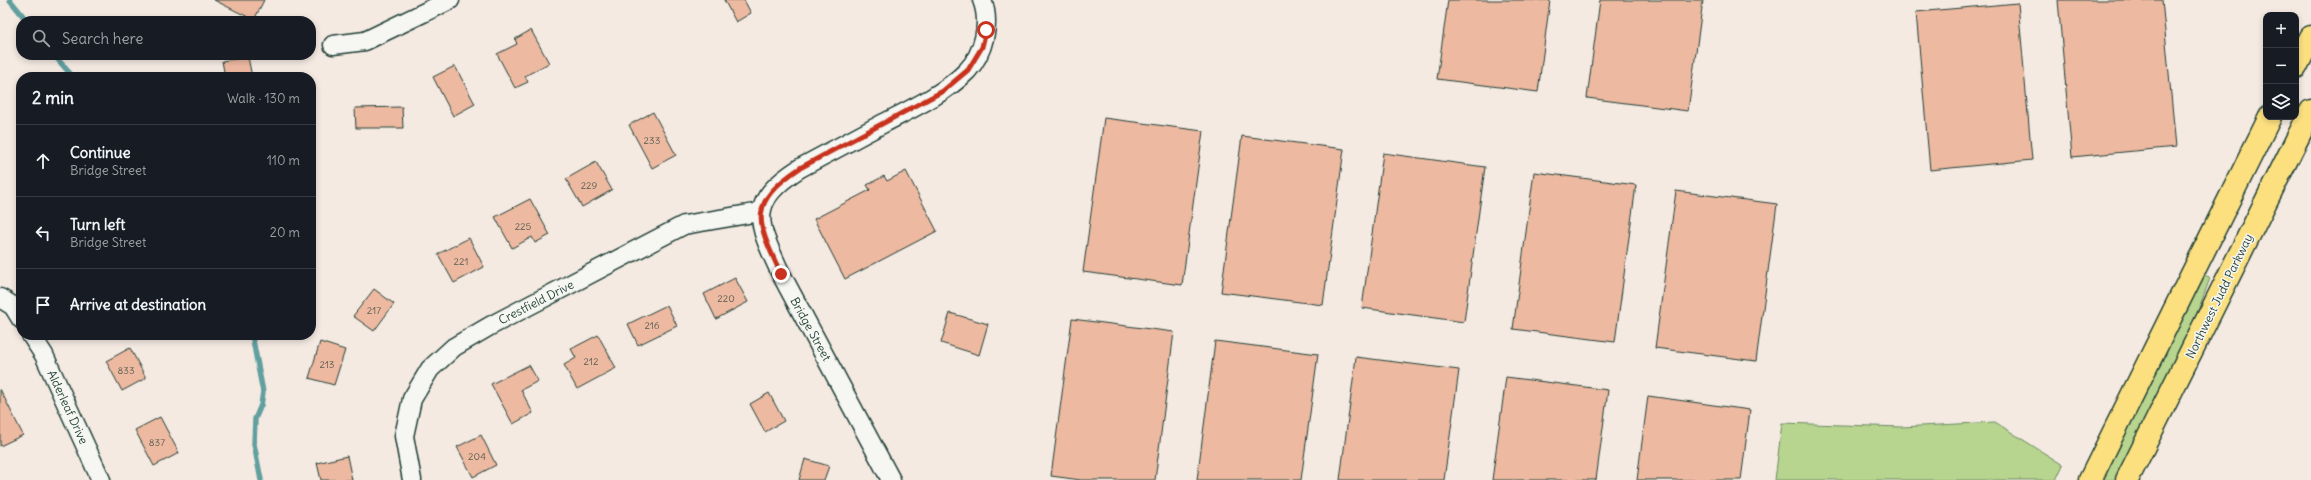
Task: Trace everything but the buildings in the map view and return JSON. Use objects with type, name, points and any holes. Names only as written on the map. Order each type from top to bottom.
[{"type":"highway","points":[[2299,61],[2311,37]]},
{"type":"highway","name":"Northwest Judd Parkway","points":[[2127,480],[2311,111]]},
{"type":"highway","points":[[2090,480],[2269,120]]},
{"type":"street","points":[[333,44],[365,41],[450,0]]},
{"type":"street","points":[[760,212],[764,201],[779,182],[800,168],[943,91],[968,70],[982,47],[986,30],[985,8],[982,0]]},
{"type":"street","name":"Crestfield Drive","points":[[412,480],[404,436],[412,399],[430,369],[454,347],[490,326],[684,225],[760,212]]},
{"type":"street","name":"Bridge Street","points":[[760,212],[768,245],[781,274],[891,480]]},
{"type":"street","points":[[0,298],[13,306],[16,311]]},
{"type":"street","name":"Alderleaf Drive","points":[[34,340],[44,355],[102,480]]},
{"type":"green space","points":[[2203,276],[2210,278],[2193,325],[2115,480],[2101,480]]},
{"type":"green space","points":[[1995,422],[2063,465],[2056,480],[1775,480],[1782,423],[1902,427]]},
{"type":"waterway","points":[[10,0],[23,16]]},
{"type":"waterway","points":[[58,60],[69,72]]},
{"type":"waterway","points":[[253,340],[263,392],[261,405],[255,419],[254,444],[261,480]]},
{"type":"route","points":[[781,274],[762,228],[760,212],[764,201],[779,182],[800,168],[911,110],[943,91],[968,70],[982,47],[986,30]]}]
